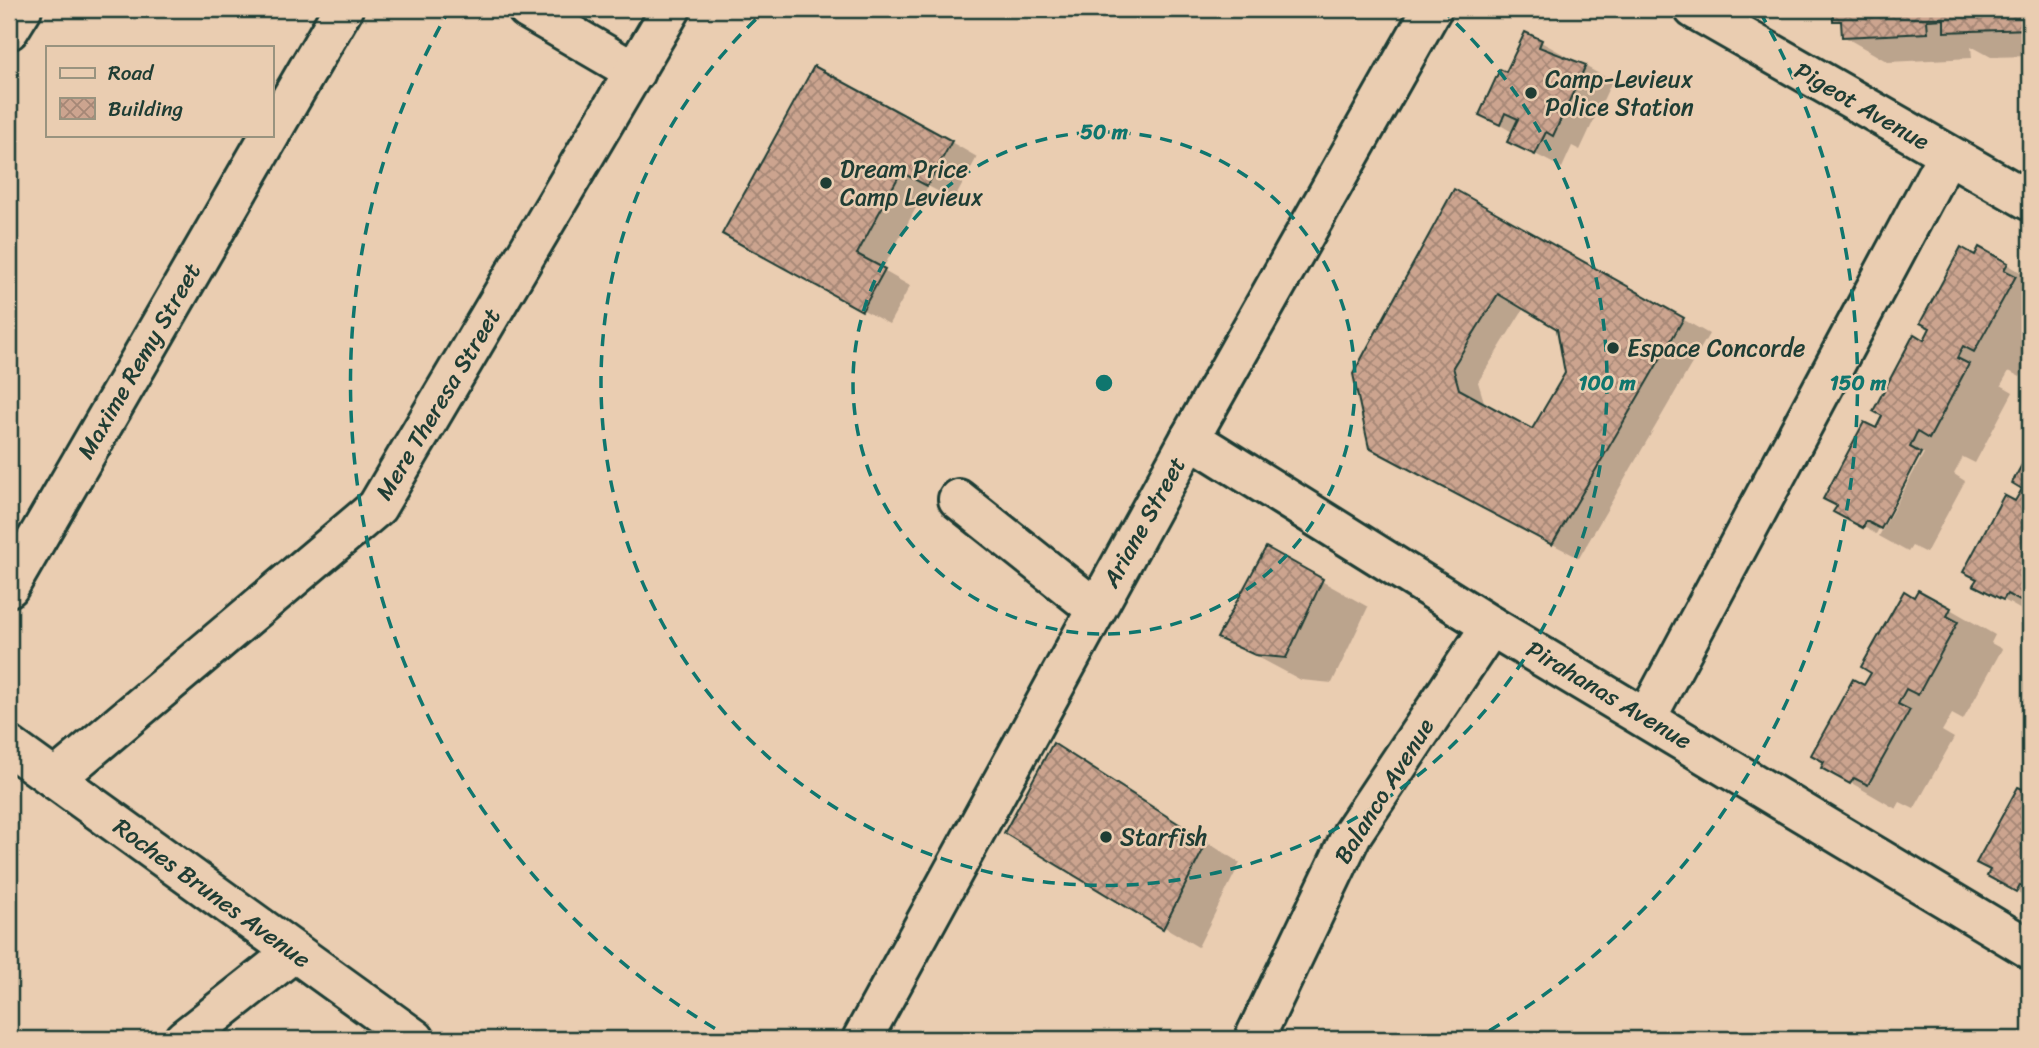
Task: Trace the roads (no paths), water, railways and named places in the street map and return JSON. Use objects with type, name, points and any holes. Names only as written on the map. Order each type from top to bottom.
[{"type":"street","points":[[9,30],[22,9]]},
{"type":"street","name":"Maxime Remy Street","points":[[273,131],[343,9]]},
{"type":"street","points":[[527,9],[635,72]]},
{"type":"street","name":"Mere Theresa Street","points":[[55,779],[377,507],[671,9]]},
{"type":"street","name":"Ariane Street","points":[[862,1039],[1190,438],[1432,9]]},
{"type":"street","name":"Pigeot Avenue","points":[[1694,9],[2030,201]]},
{"type":"street","name":"Maxime Remy Street","points":[[9,587],[270,136]]},
{"type":"street","points":[[1647,717],[1947,155]]},
{"type":"street","name":"Pirahanas Avenue","points":[[1190,438],[1492,626],[2030,949]]},
{"type":"street","points":[[958,499],[1096,608]]},
{"type":"street","name":"Balanco Avenue","points":[[1254,1039],[1352,834],[1492,626]]},
{"type":"street","name":"Roches Brunes Avenue","points":[[9,746],[415,1039]]},
{"type":"street","points":[[184,1039],[294,952]]},
{"type":"place","name":"Camp-Levieux Police Station","points":[[1531,93]]},
{"type":"place","name":"Dream Price Camp Levieux","points":[[826,183]]},
{"type":"place","name":"Espace Concorde","points":[[1613,348]]},
{"type":"place","name":"Starfish","points":[[1106,837]]}]
